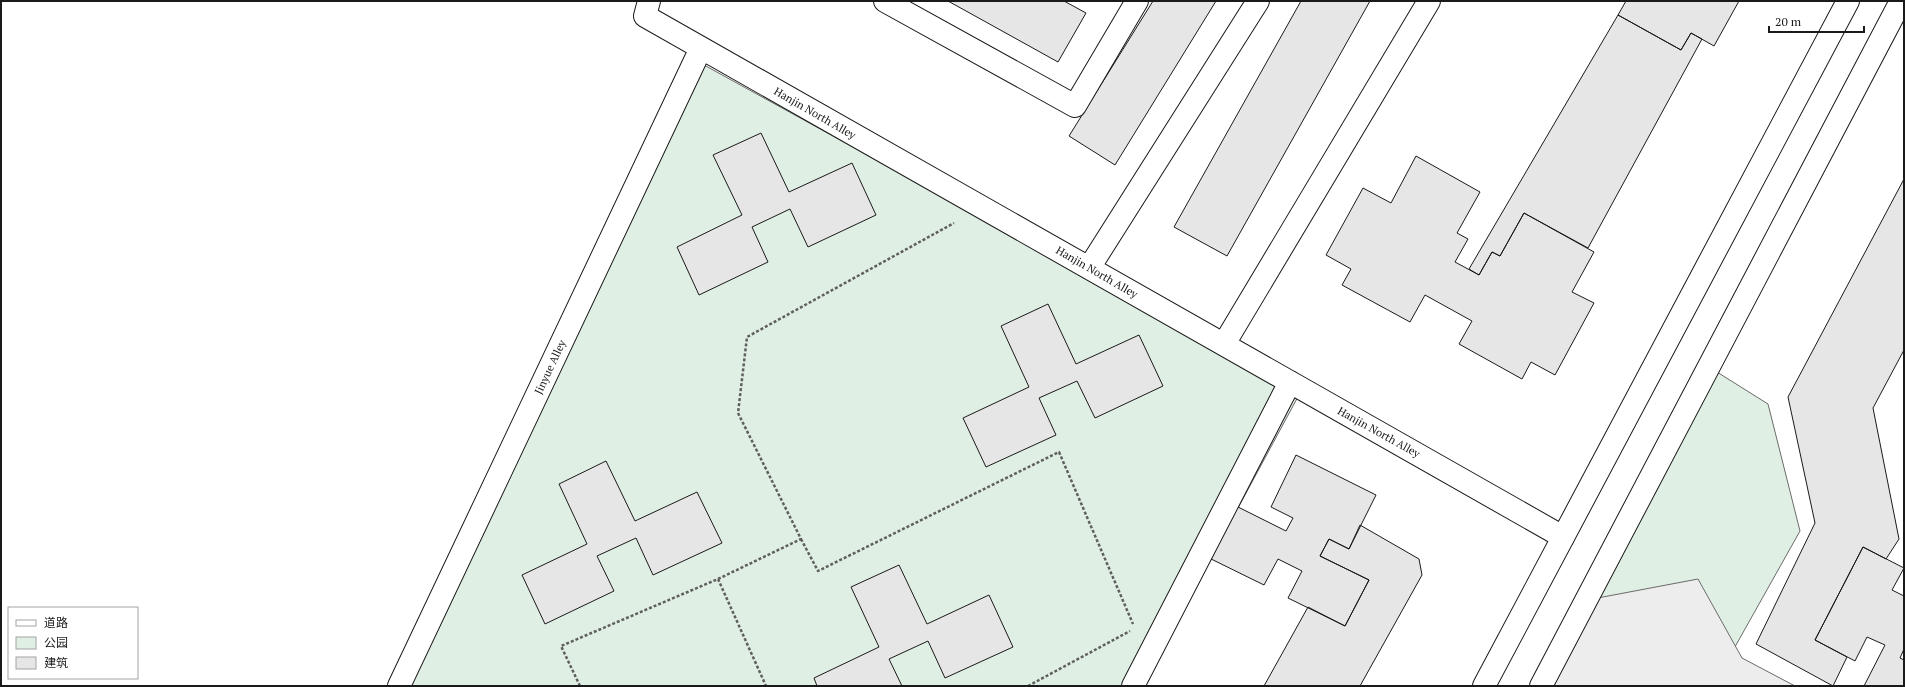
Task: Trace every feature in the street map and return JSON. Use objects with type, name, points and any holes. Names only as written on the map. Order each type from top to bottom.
[{"type":"street","name":"Hanjin North Alley","points":[[649,1],[645,16],[1563,537]]},
{"type":"street","points":[[885,1],[1076,106],[1137,1]]},
{"type":"street","points":[[1089,268],[1258,1]]},
{"type":"street","points":[[1224,344],[1429,1]]},
{"type":"street","points":[[1484,686],[1848,1]]},
{"type":"street","points":[[1541,686],[1901,1]]},
{"type":"street","name":"Jinyue Alley","points":[[399,686],[702,48]]},
{"type":"street","points":[[1133,686],[1290,382]]},
{"type":"path","points":[[982,207],[747,337],[738,413],[818,571],[1059,452],[1135,628],[1028,686]]},
{"type":"path","points":[[580,686],[561,646],[718,579],[801,539]]},
{"type":"path","points":[[718,579],[766,686]]},
{"type":"green space","points":[[704,65],[1300,393],[1142,686],[405,686]]},
{"type":"green space","points":[[1709,367],[1768,404],[1800,531],[1713,686],[1541,686]]},
{"type":"shaded area","points":[[1698,579],[1742,658],[1795,686],[1541,686],[1587,600]]},
{"type":"building","points":[[948,1],[1064,1],[1086,13],[1058,62]]},
{"type":"building","points":[[1153,1],[1216,1],[1115,165],[1069,136]]},
{"type":"building","points":[[1301,1],[1370,1],[1227,256],[1174,227]]},
{"type":"building","points":[[1626,1],[1739,1],[1714,46],[1691,33],[1681,50],[1618,15]]},
{"type":"building","points":[[1618,15],[1681,50],[1691,33],[1702,39],[1588,248],[1524,213],[1500,256],[1492,252],[1479,275],[1469,269]]},
{"type":"building","points":[[761,133],[789,192],[852,163],[876,215],[808,247],[790,209],[752,227],[768,262],[699,295],[677,247],[742,215],[713,155]]},
{"type":"building","points":[[1416,156],[1480,192],[1457,233],[1468,239],[1455,262],[1479,275],[1492,252],[1500,256],[1524,213],[1594,252],[1572,292],[1594,303],[1555,375],[1531,362],[1522,379],[1459,344],[1472,321],[1425,295],[1410,322],[1342,285],[1351,269],[1326,255],[1363,188],[1391,203]]},
{"type":"building","points":[[1904,179],[1904,350],[1873,408],[1899,539],[1886,559],[1863,547],[1815,640],[1847,657],[1833,686],[1756,644],[1815,523],[1788,397]]},
{"type":"building","points":[[1048,304],[1076,364],[1139,335],[1163,386],[1095,418],[1077,381],[1039,398],[1056,435],[986,467],[963,418],[1029,387],[1001,326]]},
{"type":"building","points":[[1296,455],[1376,495],[1349,549],[1329,539],[1320,556],[1369,580],[1345,626],[1288,598],[1302,571],[1278,559],[1264,585],[1205,556],[1232,504],[1286,531],[1293,518],[1271,507]]},
{"type":"building","points":[[606,461],[635,521],[697,492],[722,543],[653,575],[636,538],[597,556],[614,591],[545,624],[522,575],[587,544],[559,484]]},
{"type":"building","points":[[1360,525],[1419,559],[1422,575],[1360,686],[1264,686],[1308,607],[1345,626],[1369,580],[1320,556],[1329,539],[1349,549]]},
{"type":"building","points":[[1863,547],[1904,568],[1892,590],[1904,596],[1904,649],[1900,658],[1904,660],[1904,686],[1864,686],[1885,645],[1867,637],[1855,661],[1815,640]]},
{"type":"building","points":[[899,565],[927,624],[989,595],[1013,647],[945,678],[928,641],[889,659],[902,686],[817,686],[814,678],[879,647],[851,587]]}]
